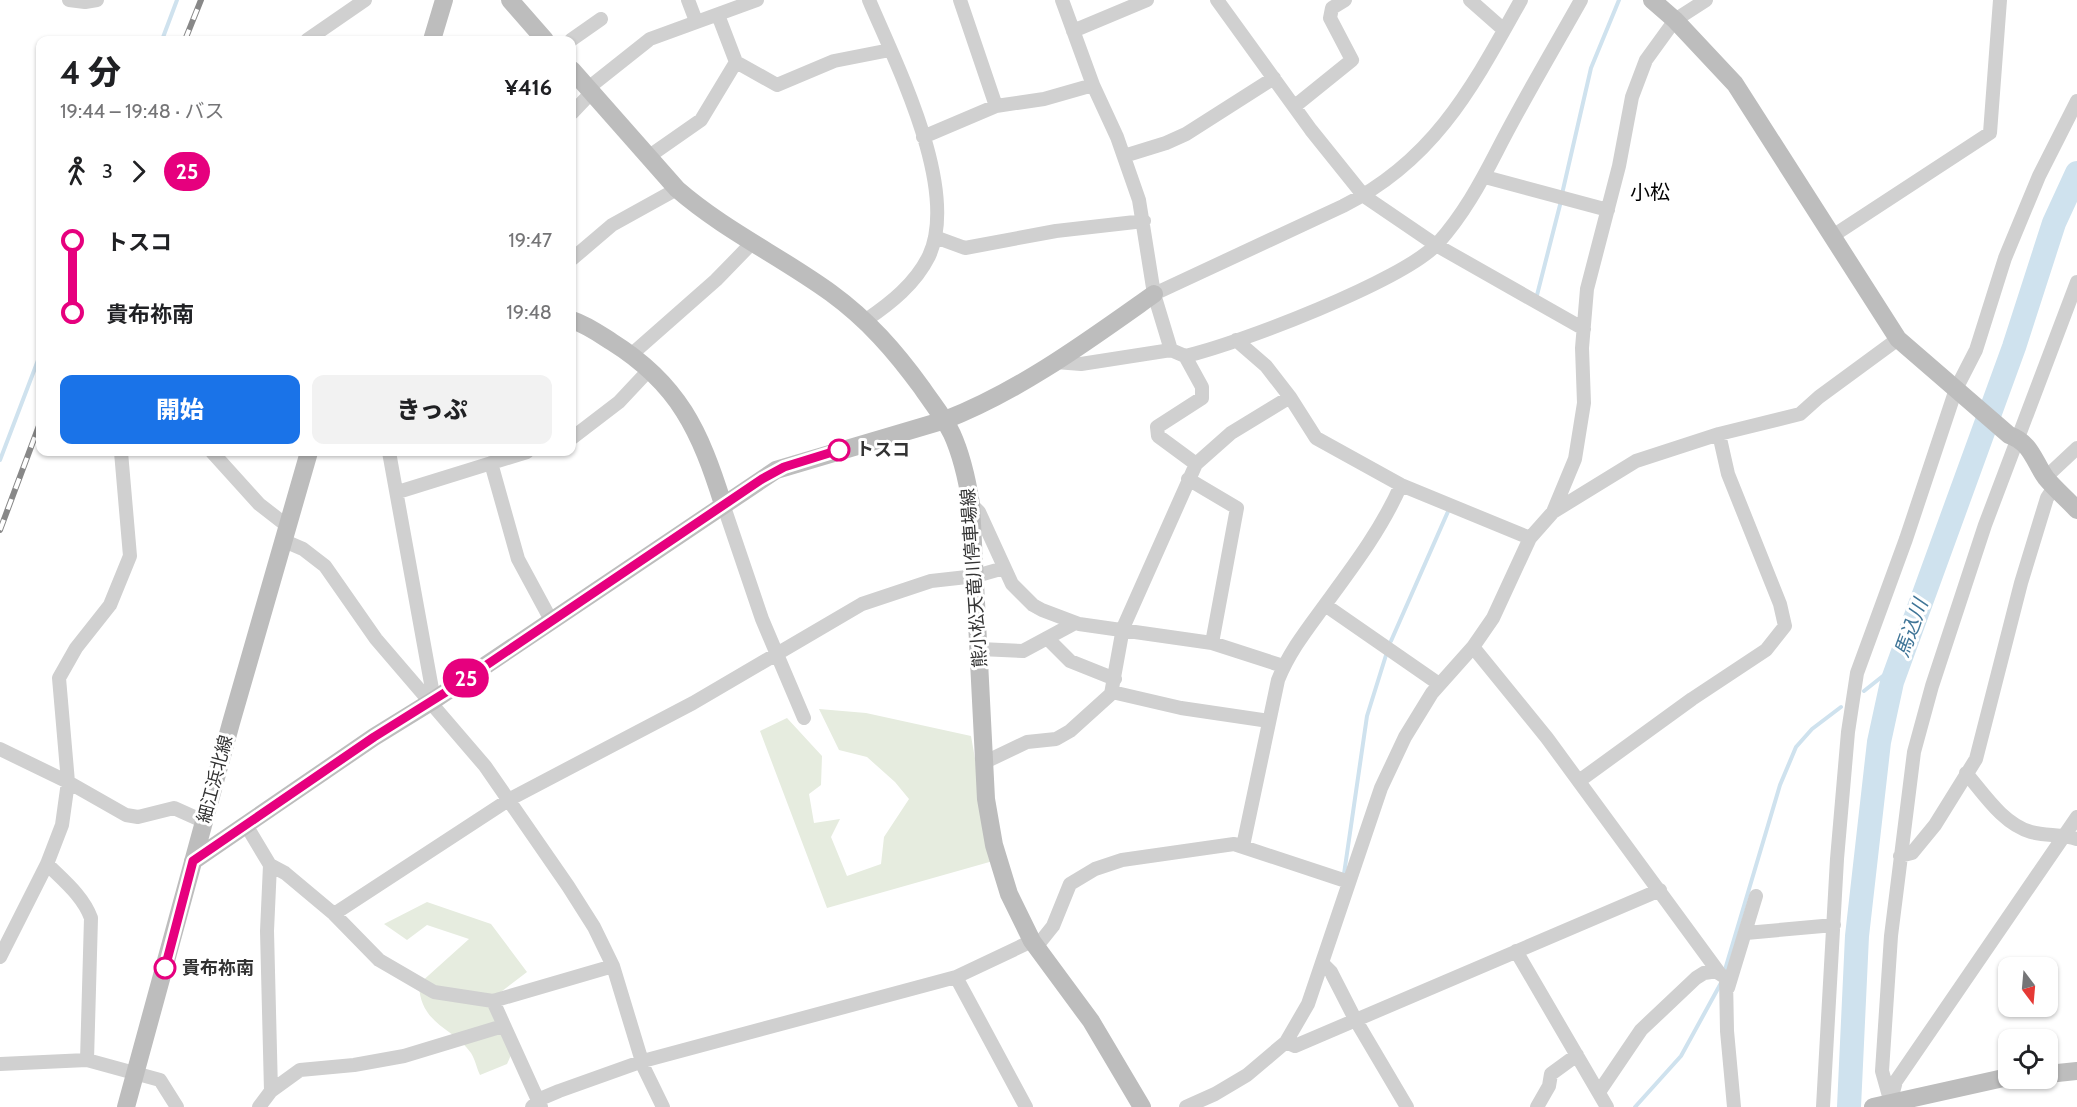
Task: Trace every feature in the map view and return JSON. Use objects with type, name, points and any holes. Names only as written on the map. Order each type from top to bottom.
[{"type":"main road","points":[[433,36],[444,0]]},
{"type":"main road","points":[[510,0],[542,36]]},
{"type":"main road","points":[[1652,0],[1675,20],[1735,84],[1898,339],[2014,436],[2039,461],[2051,482],[2077,510]]},
{"type":"main road","name":"熊小松天竜川停車場線","points":[[576,75],[676,189],[718,222],[829,292],[866,320],[895,352],[945,420],[961,458],[971,504],[986,798],[994,845],[1009,894],[1035,944],[1091,1021],[1142,1107]]},
{"type":"main road","points":[[193,861],[723,504],[784,467],[945,420],[971,409],[1056,362],[1154,294]]},
{"type":"main road","points":[[576,321],[586,325],[632,354],[672,391],[703,446],[723,504]]},
{"type":"main road","name":"細江浜北線","points":[[126,1107],[203,821],[308,456]]},
{"type":"main road","points":[[2058,1073],[2077,1071]]},
{"type":"main road","points":[[1883,1106],[1998,1079]]},
{"type":"street","points":[[69,0],[97,0]]},
{"type":"street","points":[[313,36],[365,0]]},
{"type":"street","points":[[688,0],[696,21]]},
{"type":"street","points":[[576,108],[589,91],[650,39],[756,0]]},
{"type":"street","points":[[866,320],[911,282],[929,255],[935,237],[935,177],[923,137],[869,0]]},
{"type":"street","points":[[960,0],[996,106]]},
{"type":"street","points":[[1062,0],[1093,85],[1124,156],[1144,221],[1154,294],[1171,350]]},
{"type":"street","points":[[1073,32],[1146,0]]},
{"type":"street","points":[[1217,0],[1364,196],[1436,245],[1584,329]]},
{"type":"street","points":[[1295,106],[1352,60],[1330,18],[1332,8],[1345,0]]},
{"type":"street","points":[[1470,0],[1504,30]]},
{"type":"street","points":[[1154,294],[1364,196],[1411,161],[1440,131],[1467,96],[1521,0]]},
{"type":"street","points":[[1185,356],[1236,340],[1335,301],[1413,263],[1436,245],[1485,177],[1581,0]]},
{"type":"street","points":[[1553,512],[1575,459],[1584,403],[1584,329],[1587,289],[1628,125],[1632,97],[1646,60],[1675,20],[1706,0]]},
{"type":"street","points":[[1831,237],[1990,133],[2000,0]]},
{"type":"street","points":[[718,15],[736,62],[777,85],[834,61],[890,50]]},
{"type":"street","points":[[576,36],[601,19]]},
{"type":"street","points":[[648,157],[701,120],[736,62]]},
{"type":"street","points":[[1124,156],[1186,134],[1274,78]]},
{"type":"street","points":[[923,137],[996,106],[1044,99],[1093,85]]},
{"type":"street","points":[[1823,1107],[1848,732],[1857,673],[1976,350],[2004,258],[2030,196],[2077,101]]},
{"type":"street","points":[[1485,177],[1608,210]]},
{"type":"street","points":[[576,256],[612,225],[676,189]]},
{"type":"street","points":[[935,237],[965,248],[1056,231],[1144,221]]},
{"type":"street","points":[[632,354],[716,280],[752,243]]},
{"type":"street","points":[[1883,1106],[1882,1071],[1890,936],[1914,752],[1929,697],[2014,436],[2077,282]]},
{"type":"street","points":[[1186,1107],[1215,1094],[1247,1075],[1287,1042],[1308,1004],[1349,882],[1392,764],[1405,737],[1439,684],[1473,647],[1493,618],[1530,538],[1553,512],[1636,461],[1719,434],[1800,414],[1819,397],[1898,339]]},
{"type":"street","points":[[1236,340],[1266,366],[1290,397],[1316,438],[1401,485],[1530,538]]},
{"type":"street","points":[[1056,362],[1081,364],[1171,350],[1185,356],[1202,387],[1202,398],[1157,427],[1156,431],[1158,436],[1196,464]]},
{"type":"street","points":[[576,435],[619,402],[648,370]]},
{"type":"street","points":[[985,762],[1027,742],[1056,739],[1070,731],[1097,709],[1113,686],[1124,628],[1196,464],[1231,434],[1290,397]]},
{"type":"street","points":[[1579,781],[1692,699],[1766,650],[1785,626],[1780,604],[1728,474],[1719,434]]},
{"type":"street","points":[[1900,856],[1912,853],[1935,825],[1976,759],[2021,584],[2051,482],[2077,450]]},
{"type":"street","points":[[0,957],[47,864],[62,825],[68,782],[59,678],[76,648],[110,605],[130,556],[121,456]]},
{"type":"street","points":[[216,456],[284,533],[325,566],[376,639],[432,701],[510,799],[594,927],[613,966],[643,1061],[663,1107]]},
{"type":"street","points":[[390,456],[398,492],[432,701]]},
{"type":"street","points":[[398,492],[514,456]]},
{"type":"street","points":[[491,463],[518,559],[552,621]]},
{"type":"street","points":[[1188,479],[1237,508],[1212,642]]},
{"type":"street","points":[[1243,846],[1283,666],[1300,637],[1377,534],[1401,485]]},
{"type":"street","points":[[723,504],[777,656],[804,718]]},
{"type":"street","points":[[971,504],[979,512],[1012,584],[1033,605],[1075,623],[1212,642],[1283,666]]},
{"type":"street","points":[[334,914],[510,799],[777,656],[862,604],[931,581],[976,576],[1004,568]]},
{"type":"street","points":[[1325,605],[1439,684]]},
{"type":"street","points":[[980,649],[1023,651],[1075,623]]},
{"type":"street","points":[[1048,639],[1070,661],[1113,686],[1181,708],[1269,721]]},
{"type":"street","points":[[1473,647],[1579,781],[1723,979],[1734,1107]]},
{"type":"street","points":[[0,749],[68,782],[126,815],[138,817],[174,808],[203,821]]},
{"type":"street","points":[[1966,773],[2002,815],[2030,832],[2071,837]]},
{"type":"street","points":[[1883,1106],[1896,1081],[2071,837],[2077,818]]},
{"type":"street","points":[[246,825],[270,866],[267,932],[271,1090]]},
{"type":"street","points":[[493,1001],[537,1105],[559,1091],[643,1061],[956,976],[1035,944],[1053,926],[1070,884],[1095,869],[1122,860],[1234,844],[1349,882]]},
{"type":"street","points":[[47,864],[87,906],[91,918],[87,1060]]},
{"type":"street","points":[[270,866],[285,873],[334,914],[379,960],[419,984],[444,995],[493,1001],[613,966]]},
{"type":"street","points":[[1287,1042],[1295,1046],[1660,890]]},
{"type":"street","points":[[1723,979],[1746,933],[1756,897]]},
{"type":"street","points":[[1746,933],[1834,925]]},
{"type":"street","points":[[1516,951],[1607,1107]]},
{"type":"street","points":[[1323,964],[1331,972],[1355,1019],[1407,1107]]},
{"type":"street","points":[[1599,1092],[1647,1023],[1696,978],[1704,973],[1723,979]]},
{"type":"street","points":[[956,976],[1026,1107]]},
{"type":"street","points":[[259,1107],[271,1090],[300,1070],[354,1065],[404,1056],[503,1026]]},
{"type":"street","points":[[1538,1107],[1549,1086],[1551,1074],[1577,1055]]},
{"type":"street","points":[[0,1064],[87,1060],[160,1080],[177,1107]]},
{"type":"shaded area","points":[[819,709],[866,713],[971,736],[993,861],[827,908],[760,731],[787,718],[822,756],[821,785],[809,794],[814,823],[840,819],[831,837],[847,876],[881,864],[884,837],[909,799],[895,782],[867,757],[839,750]]},
{"type":"shaded area","points":[[427,902],[491,924],[527,972],[489,1001],[512,1053],[507,1064],[480,1075],[474,1058],[464,1044],[431,1017],[421,998],[419,984],[469,939],[427,925],[407,940],[384,924]]},
{"type":"waterway","points":[[164,36],[177,0]]},
{"type":"waterway","points":[[1562,194],[1591,68],[1619,0]]},
{"type":"waterway","name":"馬込川","points":[[1849,1107],[1857,936],[1879,742],[1892,682],[2014,347],[2054,223],[2077,173]]},
{"type":"waterway","points":[[1536,299],[1561,201]]},
{"type":"waterway","points":[[0,460],[36,366]]},
{"type":"waterway","points":[[1391,641],[1450,507]]},
{"type":"waterway","points":[[1344,874],[1367,716],[1387,652]]},
{"type":"waterway","points":[[1864,691],[1898,664]]},
{"type":"waterway","points":[[1724,973],[1780,785],[1796,747],[1812,729],[1841,707]]},
{"type":"waterway","points":[[1635,1107],[1681,1056],[1721,983]]},
{"type":"railway","points":[[187,36],[201,0]]},
{"type":"railway","points":[[0,530],[36,434]]},
{"type":"bus line","name":"25","points":[[165,968],[193,861],[374,737],[454,687],[762,479],[784,467],[839,450]]},
{"type":"place","name":"トスコ","points":[[839,450]]},
{"type":"place","name":"貴布祢南","points":[[165,968]]},
{"type":"district","name":"小松","points":[[1650,192]]}]
